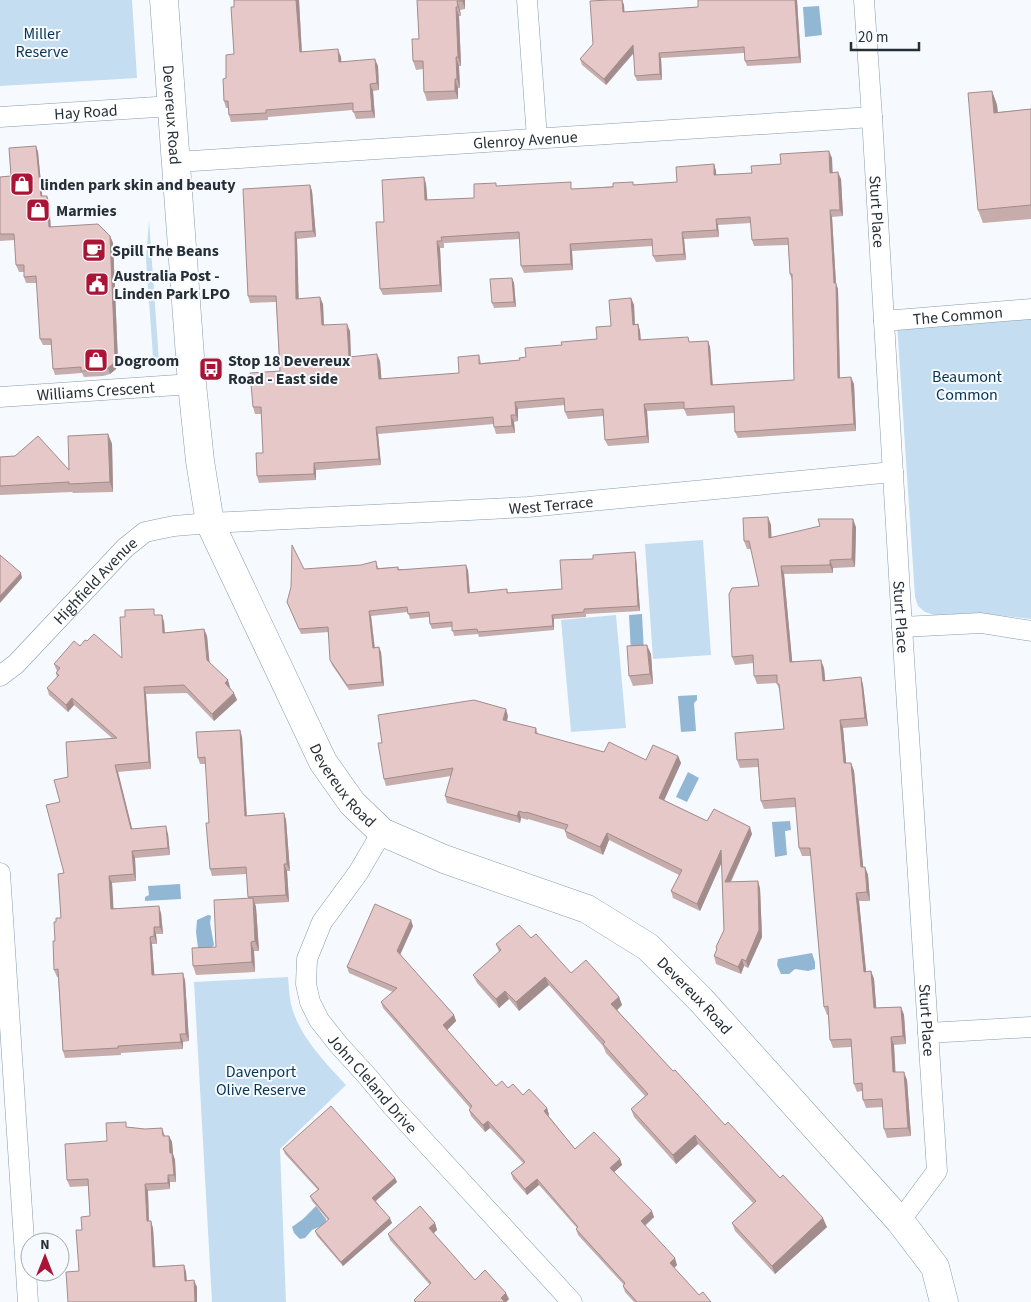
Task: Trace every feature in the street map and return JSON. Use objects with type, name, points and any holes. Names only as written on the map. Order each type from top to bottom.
[{"type":"street","name":"Devereux Road","points":[[164,0],[192,384],[200,461],[210,523],[323,762],[352,803],[382,832],[444,859],[587,908],[648,947],[701,1000],[900,1220],[936,1267],[944,1302]]},
{"type":"street","points":[[528,0],[537,138]]},
{"type":"street","name":"Sturt Place","points":[[864,0],[937,1171],[900,1220]]},
{"type":"street","name":"Hay Road","points":[[0,117],[172,106]]},
{"type":"street","name":"Glenroy Avenue","points":[[177,162],[872,117]]},
{"type":"street","name":"The Common","points":[[884,321],[1031,309]]},
{"type":"street","name":"Williams Crescent","points":[[0,397],[192,384]]},
{"type":"street","name":"West Terrace","points":[[210,523],[528,507],[893,472]]},
{"type":"street","name":"Highfield Avenue","points":[[0,676],[16,664],[125,548],[145,532],[174,526],[210,523]]},
{"type":"street","points":[[902,627],[981,623],[1031,631]]},
{"type":"street","name":"John Cleland Drive","points":[[382,832],[358,874],[322,922],[307,959],[306,984],[310,1002],[319,1020],[392,1106],[572,1302]]},
{"type":"street","points":[[0,873],[28,1302]]},
{"type":"street","points":[[928,1033],[1031,1027]]},
{"type":"green space","name":"Miller Reserve","points":[[0,0],[132,0],[137,78],[0,86]]},
{"type":"green space","points":[[149,220],[159,361],[153,357],[146,259]]},
{"type":"green space","name":"Beaumont Common","points":[[1031,317],[1031,619],[979,613],[934,615],[925,612],[918,606],[915,597],[897,323]]},
{"type":"green space","points":[[703,540],[711,655],[653,659],[645,544]]},
{"type":"green space","points":[[616,615],[626,728],[571,732],[561,620]]},
{"type":"green space","name":"Davenport Olive Reserve","points":[[288,977],[291,1004],[300,1026],[313,1048],[346,1085],[280,1149],[286,1302],[212,1302],[194,982]]},
{"type":"shaded area","points":[[819,6],[822,35],[805,37],[803,7]]},
{"type":"shaded area","points":[[642,614],[644,653],[631,653],[629,615]]},
{"type":"shaded area","points":[[697,695],[697,700],[694,703],[696,731],[681,732],[678,696]]},
{"type":"shaded area","points":[[688,772],[699,778],[687,802],[676,797]]},
{"type":"shaded area","points":[[790,821],[791,830],[785,831],[787,855],[775,857],[772,822]]},
{"type":"shaded area","points":[[180,884],[181,899],[145,901],[145,897],[149,895],[148,886]]},
{"type":"shaded area","points":[[208,915],[211,916],[210,923],[214,945],[211,948],[198,948],[197,920]]},
{"type":"shaded area","points":[[812,953],[815,969],[808,971],[795,969],[789,974],[781,974],[777,965],[778,959]]},
{"type":"shaded area","points":[[316,1206],[326,1219],[326,1224],[312,1230],[305,1238],[300,1239],[294,1233],[292,1227]]},
{"type":"building","points":[[234,0],[296,0],[300,52],[338,49],[339,62],[375,59],[377,83],[370,84],[372,111],[353,112],[353,103],[266,110],[266,113],[229,115],[228,101],[224,101],[223,79],[226,78],[226,55],[234,54],[231,7],[234,7]]},
{"type":"building","points":[[417,0],[462,0],[457,1],[458,7],[456,7],[458,57],[456,57],[457,79],[455,79],[455,91],[424,92],[423,61],[413,61],[412,39],[419,39]]},
{"type":"building","points":[[622,0],[623,12],[698,7],[698,0],[795,0],[799,57],[745,61],[744,47],[659,53],[660,74],[635,76],[633,45],[604,79],[580,59],[593,44],[590,1]]},
{"type":"building","points":[[992,91],[994,113],[1031,109],[1031,205],[978,210],[968,93]]},
{"type":"building","points":[[36,146],[41,196],[47,196],[49,227],[98,224],[110,236],[115,356],[114,363],[108,368],[81,371],[81,367],[53,369],[51,339],[40,339],[36,276],[24,277],[24,265],[16,265],[14,234],[0,234],[0,177],[11,176],[9,148]]},
{"type":"building","points":[[829,151],[830,173],[838,172],[840,210],[830,210],[834,283],[836,283],[838,378],[851,377],[854,424],[735,432],[734,406],[684,409],[684,402],[644,404],[647,436],[605,440],[603,409],[565,412],[564,398],[515,402],[516,415],[511,415],[512,426],[494,427],[493,417],[376,427],[379,459],[314,463],[314,474],[257,476],[256,453],[263,453],[261,407],[253,407],[250,373],[280,371],[276,296],[248,296],[243,189],[310,185],[313,231],[295,232],[296,299],[320,297],[322,325],[347,324],[349,357],[377,354],[379,379],[459,373],[458,357],[479,355],[479,364],[520,360],[519,358],[526,357],[525,348],[562,345],[561,342],[597,339],[596,327],[611,326],[609,300],[631,298],[633,325],[638,324],[639,340],[688,337],[689,342],[708,341],[711,385],[794,380],[792,274],[790,274],[788,238],[752,240],[750,217],[716,219],[717,230],[682,232],[684,254],[653,256],[652,239],[570,244],[571,264],[521,266],[519,232],[441,237],[442,241],[437,241],[440,285],[380,289],[376,222],[384,222],[382,180],[424,177],[425,200],[474,198],[474,184],[496,183],[496,186],[571,182],[571,189],[613,187],[613,183],[633,182],[633,185],[677,182],[676,167],[714,164],[714,175],[752,173],[751,166],[781,164],[780,154]]},
{"type":"building","points":[[512,278],[514,302],[492,303],[490,279]]},
{"type":"building","points":[[108,434],[110,482],[0,486],[0,457],[15,456],[38,436],[69,470],[68,436]]},
{"type":"building","points":[[768,517],[769,538],[820,526],[818,519],[853,519],[852,559],[830,560],[830,565],[781,566],[790,662],[821,660],[823,681],[861,677],[865,718],[840,720],[844,763],[851,763],[861,867],[865,867],[867,892],[856,893],[864,972],[871,971],[874,1008],[901,1007],[903,1036],[891,1037],[893,1072],[904,1072],[908,1128],[884,1129],[882,1099],[863,1100],[862,1083],[854,1084],[851,1039],[830,1040],[828,1006],[824,1007],[810,848],[799,848],[795,798],[761,801],[758,759],[737,760],[735,733],[784,729],[777,675],[754,676],[753,655],[732,657],[729,594],[732,588],[759,586],[749,541],[744,541],[743,518]]},
{"type":"building","points":[[292,545],[304,569],[361,565],[376,561],[377,569],[398,567],[398,570],[466,565],[468,593],[507,589],[507,593],[562,589],[560,560],[593,559],[593,555],[635,552],[638,606],[584,609],[584,612],[552,615],[553,626],[478,632],[477,629],[452,631],[452,622],[430,624],[429,612],[408,614],[407,607],[369,611],[373,648],[379,647],[382,682],[347,685],[330,660],[328,627],[299,629],[287,602],[291,587]]},
{"type":"building","points":[[0,555],[21,573],[0,596]]},
{"type":"building","points":[[154,609],[154,615],[162,615],[163,633],[204,629],[207,660],[228,680],[225,683],[234,693],[212,714],[184,685],[144,687],[149,762],[115,765],[131,829],[166,826],[168,848],[132,851],[134,874],[109,876],[111,909],[159,906],[160,927],[154,927],[154,936],[150,937],[152,975],[183,973],[186,1034],[180,1034],[181,1042],[63,1051],[58,969],[54,970],[53,941],[55,941],[54,922],[56,922],[56,918],[61,918],[58,874],[64,873],[46,805],[60,802],[54,780],[68,777],[66,742],[117,738],[72,698],[66,705],[47,688],[59,675],[56,673],[60,668],[54,664],[74,641],[80,646],[94,634],[122,658],[120,617],[125,617],[125,610]]},
{"type":"building","points":[[647,645],[650,674],[629,676],[627,646]]},
{"type":"building","points":[[474,700],[506,709],[503,720],[536,728],[535,733],[604,752],[609,742],[646,760],[653,745],[678,756],[659,798],[707,821],[714,809],[750,827],[725,882],[758,881],[759,930],[746,961],[742,959],[738,967],[714,956],[724,930],[721,850],[697,904],[671,891],[682,870],[607,833],[600,847],[565,831],[568,825],[526,812],[519,811],[517,816],[445,796],[453,768],[384,779],[378,743],[382,743],[378,715]]},
{"type":"building","points":[[240,730],[245,816],[284,813],[287,864],[284,864],[286,895],[248,897],[246,867],[210,869],[206,823],[209,823],[205,757],[198,758],[196,732]]},
{"type":"building","points":[[253,898],[255,941],[251,942],[252,962],[193,966],[192,948],[216,947],[214,900]]},
{"type":"building","points":[[375,904],[411,920],[397,951],[454,1015],[443,1025],[496,1086],[502,1081],[508,1088],[513,1084],[523,1095],[529,1089],[547,1108],[544,1111],[575,1149],[594,1132],[620,1159],[610,1168],[652,1211],[641,1221],[675,1258],[670,1263],[699,1295],[703,1292],[711,1302],[637,1302],[623,1286],[625,1283],[576,1229],[578,1227],[537,1179],[525,1189],[511,1173],[525,1162],[488,1121],[483,1125],[469,1110],[472,1106],[381,1002],[397,988],[347,967]]},
{"type":"building","points":[[519,925],[531,938],[536,934],[571,973],[586,960],[619,997],[611,1004],[725,1125],[728,1122],[780,1178],[783,1175],[823,1218],[772,1266],[732,1223],[756,1201],[695,1135],[673,1155],[631,1109],[648,1094],[603,1044],[605,1042],[545,977],[516,1002],[505,991],[496,999],[473,975],[501,950],[496,944]]},
{"type":"building","points":[[331,1106],[395,1178],[372,1198],[390,1218],[341,1262],[315,1231],[329,1219],[310,1196],[319,1189],[283,1149]]},
{"type":"building","points":[[126,1122],[126,1127],[162,1128],[163,1136],[169,1136],[174,1175],[168,1175],[168,1183],[145,1184],[147,1221],[151,1221],[153,1267],[184,1265],[185,1281],[194,1280],[195,1302],[68,1302],[67,1282],[70,1282],[70,1272],[79,1271],[76,1230],[82,1230],[81,1217],[90,1216],[88,1179],[67,1180],[65,1144],[107,1141],[106,1123]]},
{"type":"building","points":[[420,1206],[435,1223],[429,1228],[475,1280],[485,1270],[506,1293],[501,1298],[505,1302],[416,1302],[414,1300],[431,1283],[388,1234]]},
{"type":"place","name":"linden park skin and beauty","points":[[22,184]]},
{"type":"place","name":"Marmies","points":[[38,210]]},
{"type":"place","name":"Spill The Beans","points":[[94,250]]},
{"type":"place","name":"Australia Post - Linden Park LPO","points":[[97,284]]},
{"type":"place","name":"Dogroom","points":[[96,360]]},
{"type":"place","name":"Stop 18 Devereux Road - East side","points":[[211,369]]}]
